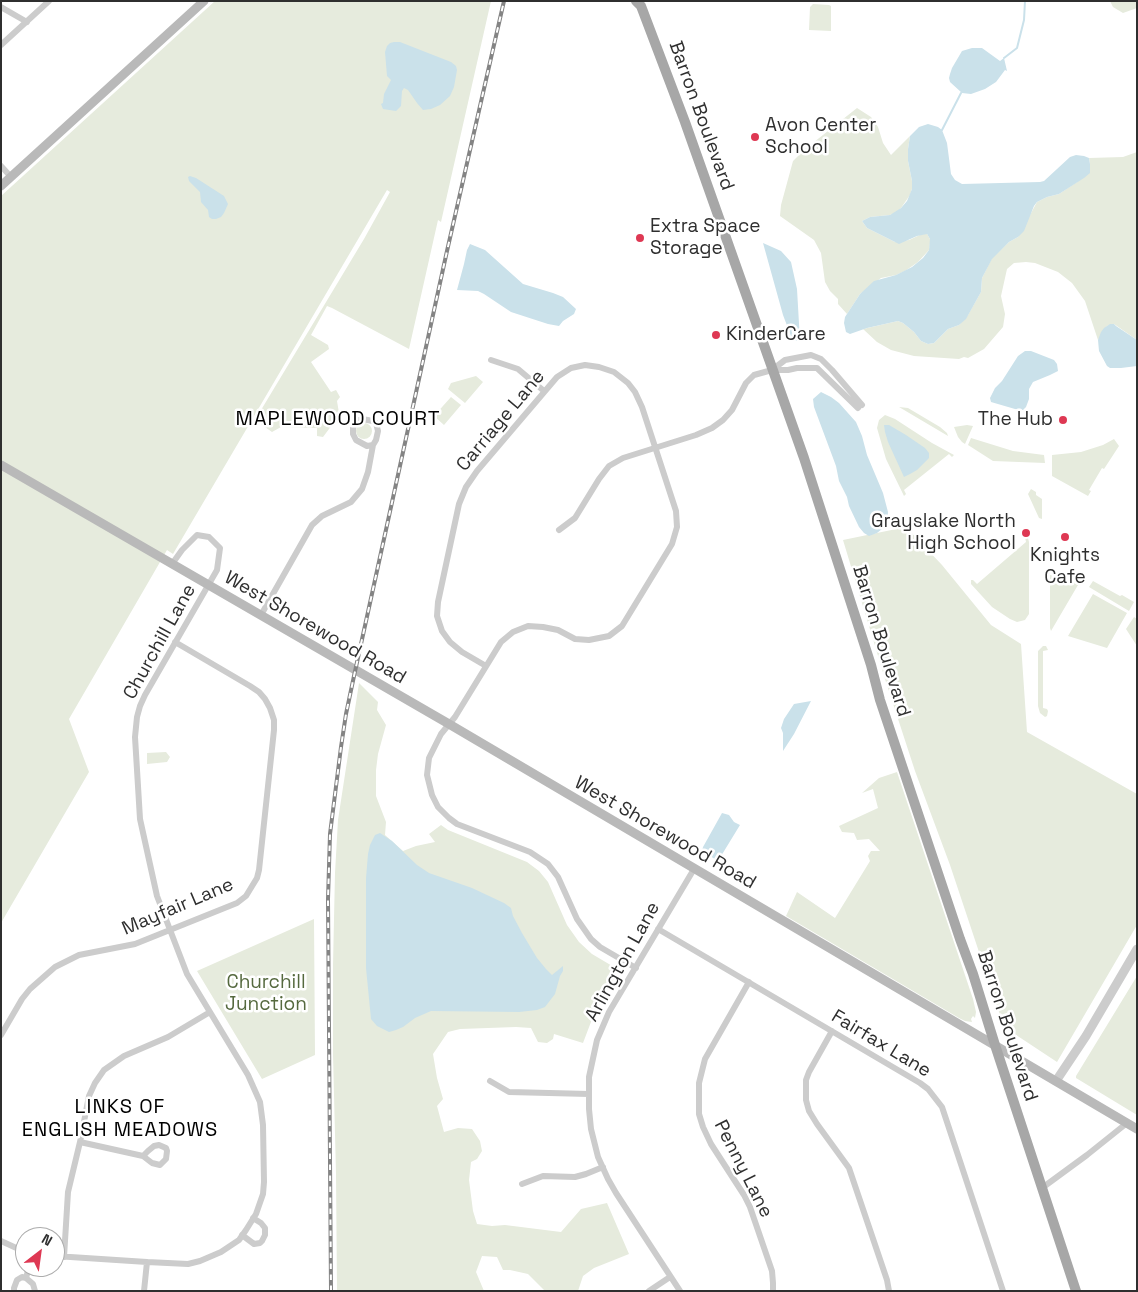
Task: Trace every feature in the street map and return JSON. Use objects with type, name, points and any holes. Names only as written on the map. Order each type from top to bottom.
[{"type":"main road","points":[[1,186],[204,1]]},
{"type":"main road","name":"Barron Boulevard","points":[[640,3],[711,193],[813,486],[871,665],[880,700],[973,974],[1076,1291]]},
{"type":"main road","name":"West Shorewood Road","points":[[1,465],[449,724],[1137,1129]]},
{"type":"street","points":[[1,45],[49,1]]},
{"type":"street","points":[[1,7],[27,22]]},
{"type":"street","points":[[1,166],[11,177]]},
{"type":"street","points":[[559,530],[575,518],[609,466],[623,458],[696,435],[712,428],[732,410],[746,383],[754,375],[772,370],[817,368],[860,407],[832,370],[821,359],[812,355],[784,360],[772,370]]},
{"type":"street","points":[[491,360],[518,369],[544,391]]},
{"type":"street","name":"Carriage Lane","points":[[486,666],[462,652],[450,642],[442,631],[438,616],[444,572],[459,504],[466,488],[477,471],[557,377],[571,368],[585,365],[614,372],[628,383],[635,392],[642,407],[676,512],[677,527],[672,544],[622,626],[610,636],[590,640],[575,639],[558,630],[528,626],[513,632],[501,642],[455,717],[440,734],[428,766],[428,783],[438,808],[457,824],[530,852],[548,864],[558,877],[577,919],[592,939],[636,968]]},
{"type":"street","points":[[261,615],[312,525],[322,516],[351,502],[362,489],[378,431],[376,423],[368,419],[356,421],[353,434],[356,440],[367,446],[373,445]]},
{"type":"street","name":"Churchill Lane","points":[[65,1257],[188,1264],[200,1261],[221,1252],[239,1240],[254,1218],[263,1194],[263,1125],[260,1102],[248,1075],[187,974],[157,896],[140,818],[136,737],[137,717],[144,695],[217,570],[220,548],[209,538],[197,536],[182,550],[174,565]]},
{"type":"street","name":"Mayfair Lane","points":[[1,1035],[30,989],[54,967],[79,955],[135,944],[237,903],[246,896],[253,886],[259,870],[274,720],[270,708],[259,692],[175,642]]},
{"type":"street","name":"Arlington Lane","points":[[680,1291],[616,1193],[603,1167],[591,1129],[589,1076],[597,1040],[609,1012],[694,869]]},
{"type":"street","name":"Fairfax Lane","points":[[658,929],[928,1089],[942,1107],[1003,1291]]},
{"type":"street","points":[[1058,1083],[1137,949]]},
{"type":"street","points":[[1058,1083],[1094,1031],[1137,958]]},
{"type":"street","name":"Penny Lane","points":[[749,982],[705,1059],[699,1083],[699,1114],[711,1144],[750,1207],[772,1270],[773,1291]]},
{"type":"street","points":[[65,1241],[68,1192],[89,1096],[95,1083],[104,1070],[124,1056],[168,1038],[210,1012]]},
{"type":"street","points":[[832,1031],[809,1072],[806,1080],[806,1100],[809,1111],[817,1124],[849,1168],[889,1291]]},
{"type":"street","points":[[490,1082],[508,1092],[589,1094]]},
{"type":"street","points":[[1042,1188],[1127,1123]]},
{"type":"street","points":[[80,1142],[143,1156]]},
{"type":"street","points":[[522,1184],[543,1176],[575,1177],[603,1167]]},
{"type":"street","points":[[242,1235],[254,1244],[262,1241],[265,1235],[265,1228],[254,1218]]},
{"type":"street","points":[[1,1241],[15,1247]]},
{"type":"street","points":[[144,1291],[147,1262]]},
{"type":"street","points":[[14,1291],[18,1280],[22,1277],[34,1284],[35,1291]]},
{"type":"street","points":[[650,1291],[670,1277]]},
{"type":"green space","points":[[215,1],[491,1],[441,222],[438,220],[409,349],[327,306],[311,335],[328,345],[329,349],[311,362],[331,392],[336,390],[340,397],[337,401],[339,413],[332,425],[323,437],[317,436],[317,428],[281,427],[272,432],[255,420],[364,239],[390,192],[387,190],[173,554],[167,550],[69,719],[89,772],[1,923],[1,196]]},
{"type":"green space","points":[[1110,1],[1137,1],[1137,8],[1123,13],[1113,7]]},
{"type":"green space","points":[[813,4],[831,6],[831,31],[809,30],[810,7]]},
{"type":"green space","points":[[857,108],[871,117],[878,127],[883,143],[891,155],[910,136],[908,161],[912,181],[910,195],[895,213],[870,217],[862,221],[867,228],[895,242],[927,234],[930,243],[929,250],[918,262],[896,275],[881,278],[860,294],[847,314],[838,304],[838,299],[825,282],[821,253],[814,240],[780,216],[781,205],[793,161]]},
{"type":"green space","points":[[1137,152],[1137,340],[1114,324],[1107,326],[1098,340],[1085,301],[1072,283],[1058,272],[1035,263],[1026,262],[1014,263],[1007,269],[1001,296],[1005,314],[1003,327],[984,349],[968,358],[914,356],[891,350],[877,342],[863,329],[898,321],[914,332],[921,341],[928,344],[934,343],[948,329],[959,325],[968,315],[981,292],[982,278],[992,258],[1009,242],[1018,237],[1037,202],[1059,194],[1077,182],[1090,164],[1089,158],[1123,157]]},
{"type":"green space","points":[[476,376],[483,382],[465,403],[448,389],[451,383]]},
{"type":"green space","points":[[451,397],[461,405],[444,425],[434,416]]},
{"type":"green space","points":[[899,407],[908,408],[940,427],[948,436]]},
{"type":"green space","points":[[885,415],[895,419],[954,455],[952,457],[949,454],[904,490],[906,494],[904,496],[886,459],[877,428],[879,420]]},
{"type":"green space","points":[[364,423],[370,425],[372,431],[370,437],[364,439],[358,437],[356,431],[358,425]]},
{"type":"green space","points":[[973,426],[965,444],[958,437],[954,427]]},
{"type":"green space","points":[[971,438],[1013,451],[1044,455],[1045,463],[993,461],[968,445]]},
{"type":"green space","points":[[1114,439],[1119,446],[1104,469],[1102,468],[1089,490],[1091,491],[1088,496],[1052,476],[1052,455],[1081,452],[1103,445]]},
{"type":"green space","points":[[1031,489],[1042,499],[1042,519],[1039,518],[1028,494]]},
{"type":"green space","points":[[906,527],[942,565],[991,625],[1021,644],[1027,732],[1137,794],[1137,925],[1057,1062],[1004,1027],[950,865],[915,771],[843,540]]},
{"type":"green space","points":[[1025,537],[1028,538],[1029,542],[1029,614],[1025,620],[1017,622],[992,607],[971,584],[971,580],[977,584],[1026,542]]},
{"type":"green space","points":[[1050,575],[1063,578],[1078,585],[1051,631],[1050,628]]},
{"type":"green space","points":[[1093,581],[1134,602],[1129,611],[1089,587]]},
{"type":"green space","points":[[1093,594],[1127,613],[1107,648],[1068,636]]},
{"type":"green space","points":[[1134,617],[1137,619],[1137,646],[1126,629]]},
{"type":"green space","points":[[1043,646],[1046,646],[1048,650],[1043,651],[1043,708],[1048,711],[1045,717],[1040,713],[1038,706],[1038,651]]},
{"type":"green space","points":[[359,683],[378,702],[377,710],[386,725],[378,754],[376,770],[376,796],[386,822],[385,835],[403,851],[435,842],[429,834],[441,825],[448,830],[527,862],[539,871],[548,882],[567,925],[579,942],[592,954],[619,970],[594,1014],[583,1043],[554,1034],[553,1039],[547,1043],[538,1042],[531,1028],[460,1029],[448,1032],[433,1054],[443,1099],[437,1106],[444,1132],[458,1128],[472,1129],[480,1141],[482,1151],[477,1159],[471,1162],[469,1180],[473,1211],[477,1224],[505,1225],[561,1232],[581,1209],[607,1203],[629,1254],[594,1268],[583,1276],[578,1291],[545,1291],[528,1274],[503,1270],[497,1257],[482,1256],[476,1272],[484,1291],[337,1291],[333,1055],[335,873],[338,820]]},
{"type":"green space","points":[[166,752],[170,757],[167,762],[147,764],[147,753]]},
{"type":"green space","points":[[897,772],[973,999],[976,1012],[975,1018],[973,1016],[971,1019],[972,1022],[959,1018],[786,916],[797,892],[835,918],[870,861],[868,856],[871,851],[880,851],[869,839],[857,840],[854,833],[842,832],[839,826],[878,808],[873,789],[862,793],[879,778]]},
{"type":"green space","name":"Churchill Junction","points":[[314,919],[315,1055],[262,1079],[197,971]]},
{"type":"green space","points":[[1137,976],[1137,1115],[1076,1078],[1076,1076]]},
{"type":"water","points":[[394,42],[400,42],[451,62],[456,66],[454,87],[450,96],[440,105],[423,110],[408,90],[404,88],[401,106],[396,111],[383,109],[381,104],[391,80],[387,76],[385,52],[387,46]]},
{"type":"water","points":[[982,48],[1000,61],[1004,58],[1007,71],[1005,70],[996,82],[985,89],[971,94],[962,93],[950,82],[949,78],[952,68],[962,51]]},
{"type":"water","points":[[928,124],[942,130],[947,143],[951,174],[955,180],[962,184],[1044,181],[1070,157],[1076,155],[1089,158],[1090,173],[1059,194],[1037,202],[1024,231],[1009,242],[992,259],[982,278],[981,292],[966,319],[959,325],[948,329],[934,343],[928,344],[921,341],[914,332],[898,321],[850,334],[846,332],[845,317],[860,294],[874,281],[896,275],[912,267],[929,250],[930,239],[927,234],[899,244],[867,228],[862,221],[870,217],[890,215],[901,208],[907,201],[912,189],[908,161],[910,136],[919,127]]},
{"type":"water","points":[[190,176],[224,196],[228,204],[221,217],[212,219],[209,217],[208,210],[201,202],[200,192],[189,181],[188,177]]},
{"type":"water","points":[[763,243],[781,251],[791,262],[797,289],[800,341],[795,341],[791,336],[783,315]]},
{"type":"water","points":[[470,244],[485,250],[523,284],[563,297],[576,309],[574,314],[559,326],[548,324],[511,312],[478,291],[457,290]]},
{"type":"water","points":[[1114,324],[1137,340],[1137,366],[1110,368],[1107,366],[1099,351],[1098,340],[1104,328]]},
{"type":"water","points":[[1025,351],[1031,351],[1054,360],[1058,371],[1033,382],[1029,389],[1029,399],[1023,410],[991,402],[990,398],[995,388],[1002,381],[1018,356]]},
{"type":"water","points":[[821,392],[839,403],[856,422],[883,493],[888,512],[887,525],[877,533],[869,536],[859,527],[849,506],[814,407],[813,399]]},
{"type":"water","points":[[884,425],[889,425],[906,435],[929,453],[929,458],[917,470],[904,477],[888,442]]},
{"type":"water","points":[[811,701],[783,751],[783,733],[781,728],[784,719],[794,704]]},
{"type":"water","points":[[722,813],[729,815],[734,822],[740,825],[718,861],[702,851]]},
{"type":"water","points":[[380,833],[429,873],[472,888],[511,908],[522,933],[546,969],[552,975],[563,966],[555,994],[545,1007],[519,1012],[431,1011],[415,1018],[403,1027],[389,1032],[377,1026],[371,1019],[366,968],[366,878],[370,845],[375,835]]},
{"type":"waterway","points":[[1004,58],[1017,48],[1024,20],[1025,1]]},
{"type":"waterway","points":[[942,130],[961,93]]},
{"type":"railway","points":[[331,1291],[328,899],[330,834],[341,747],[354,676],[504,1]]},
{"type":"place","name":"Avon Center School","points":[[755,137]]},
{"type":"place","name":"Extra Space Storage","points":[[640,238]]},
{"type":"place","name":"KinderCare","points":[[716,335]]},
{"type":"place","name":"The Hub","points":[[1063,420]]},
{"type":"place","name":"Grayslake North High School","points":[[1026,533]]},
{"type":"place","name":"Knights Cafe","points":[[1065,537]]},
{"type":"district","name":"MAPLEWOOD COURT","points":[[338,420]]},
{"type":"district","name":"LINKS OF ENGLISH MEADOWS","points":[[120,1120]]}]
